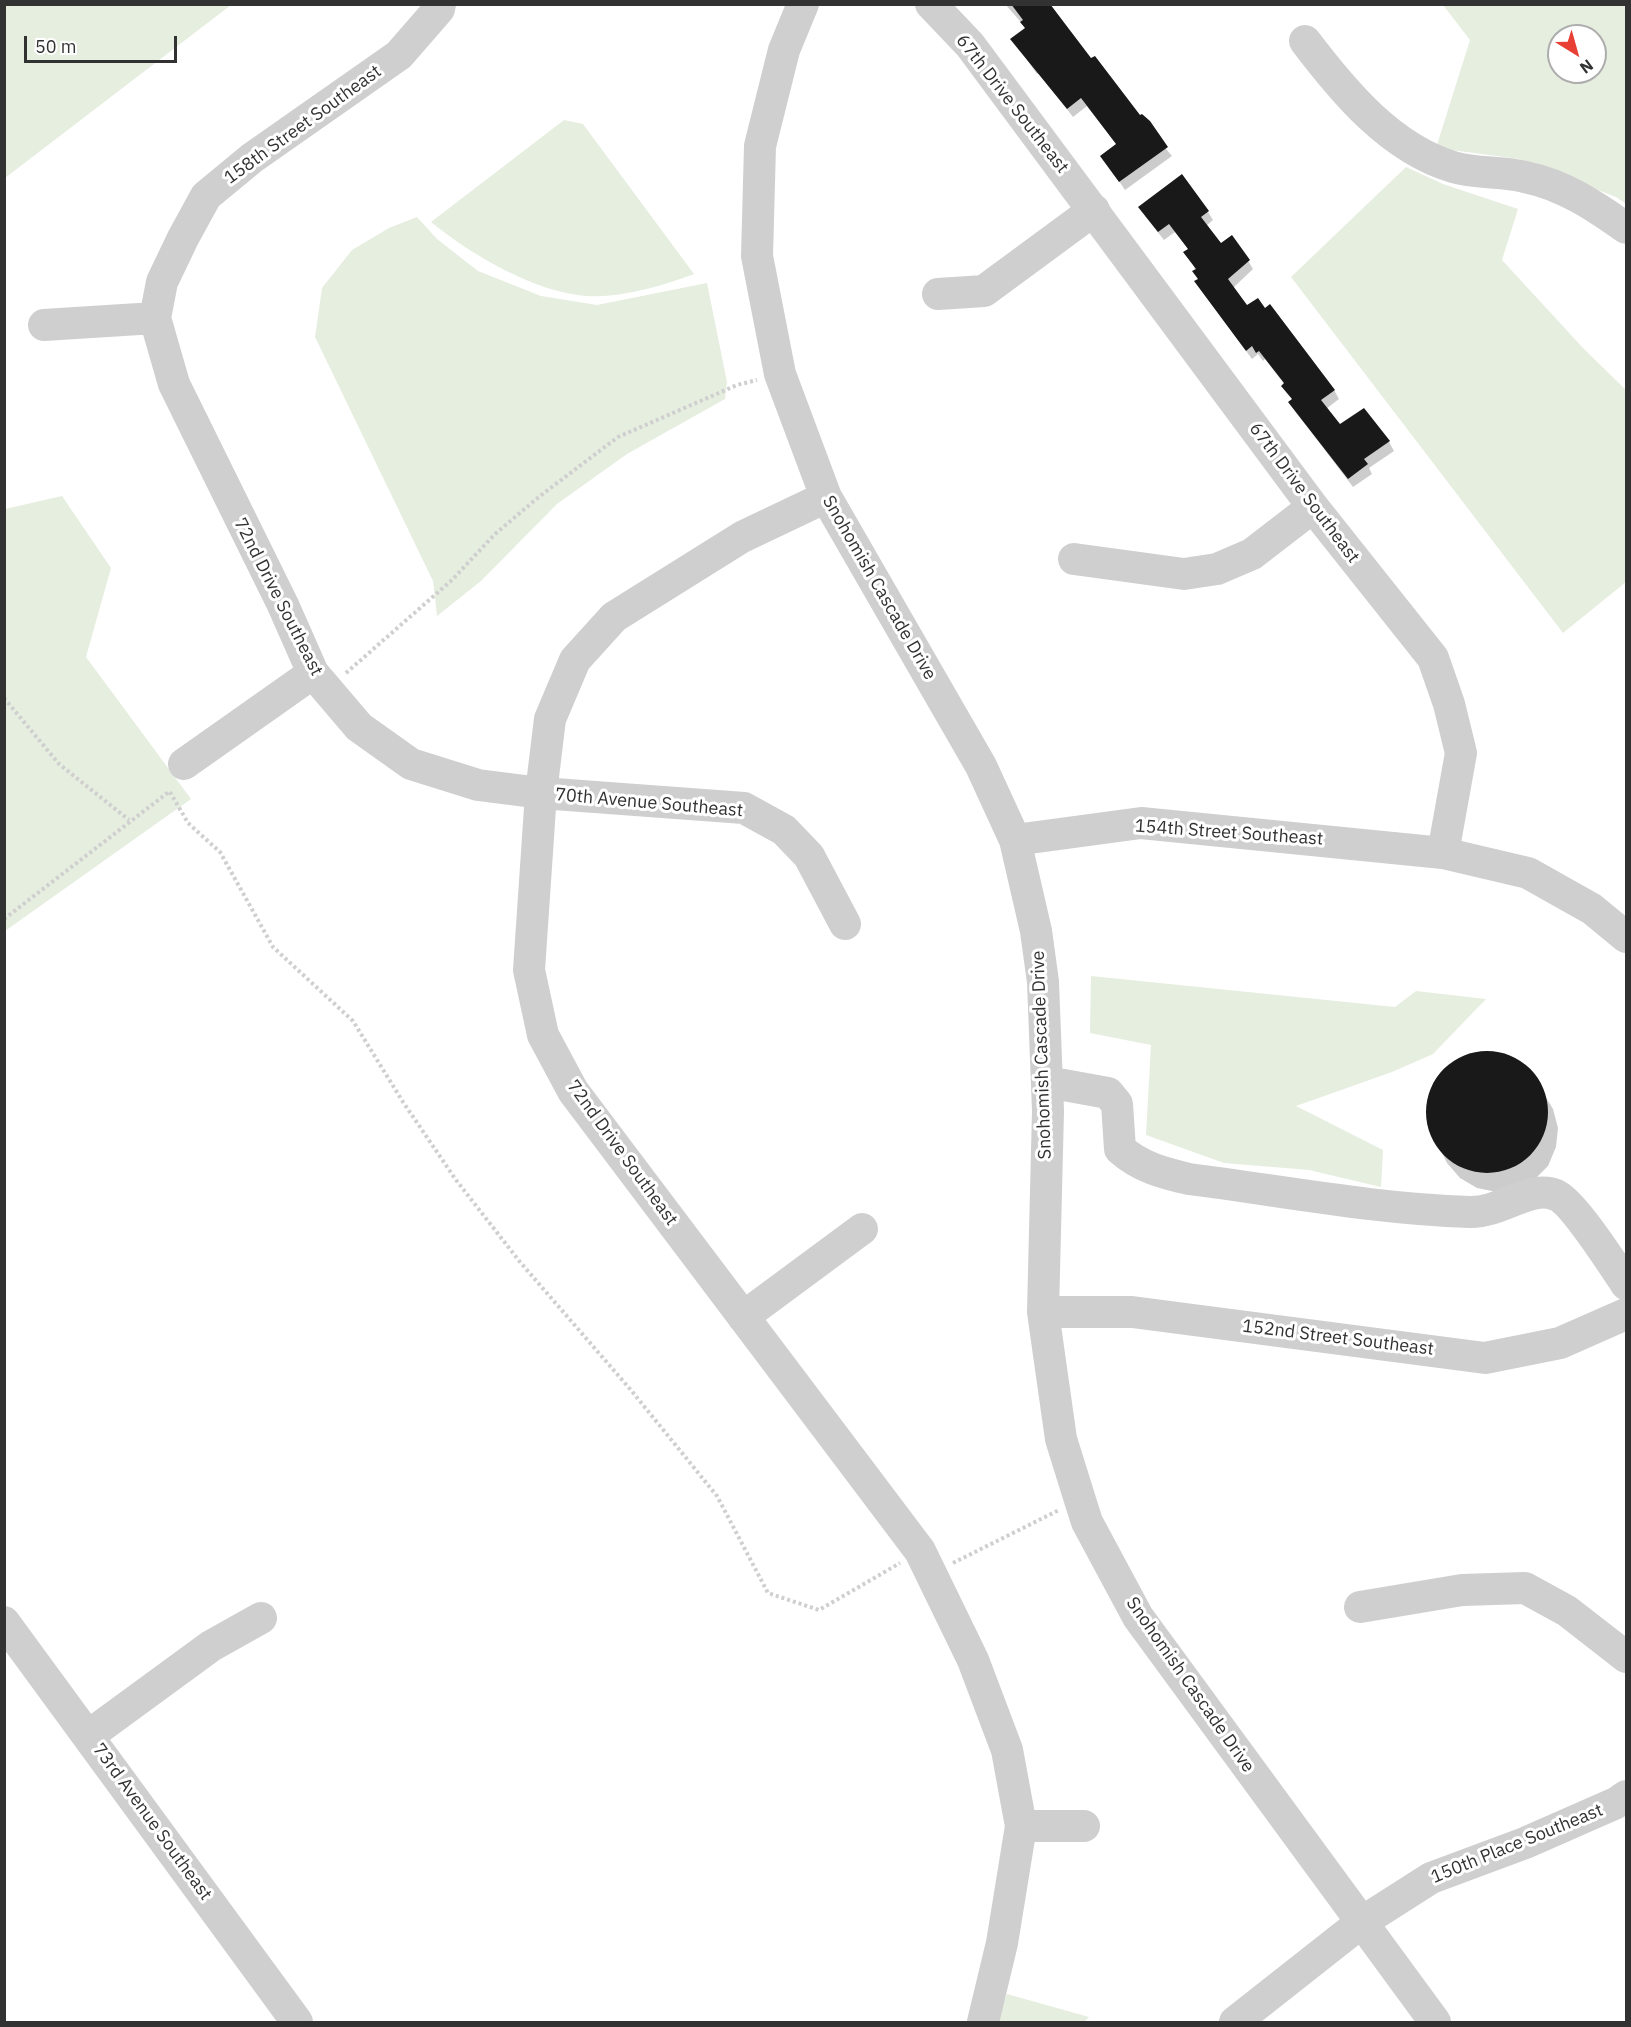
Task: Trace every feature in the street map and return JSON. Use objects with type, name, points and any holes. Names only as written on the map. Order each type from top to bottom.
[{"type":"street","name":"158th Street Southeast","points":[[155,318],[162,282],[183,237],[206,196],[252,158],[399,55],[439,9],[440,4]]},
{"type":"street","name":"Snohomish Cascade Drive","points":[[802,4],[784,50],[759,146],[757,256],[780,374],[826,497],[981,766],[1015,840],[1036,931],[1043,982],[1047,1082],[1043,1312],[1061,1439],[1080,1500],[1087,1522],[1138,1617],[1436,2022]]},
{"type":"street","name":"67th Drive Southeast","points":[[931,4],[970,45],[1313,507],[1433,658],[1449,704],[1461,753],[1443,852]]},
{"type":"street","points":[[1305,41],[1335,80],[1395,139],[1453,167],[1527,177],[1586,199],[1626,228]]},
{"type":"street","points":[[939,294],[984,291],[1094,210]]},
{"type":"street","points":[[44,325],[155,318]]},
{"type":"street","name":"72nd Drive Southeast","points":[[155,318],[174,384],[320,681],[359,727],[411,764],[478,785],[541,793],[529,970],[543,1035],[573,1091],[925,1563],[973,1660],[1007,1750],[1021,1826],[1002,1943],[983,2022]]},
{"type":"street","points":[[541,793],[550,719],[575,660],[614,617],[742,537],[826,497]]},
{"type":"street","points":[[1074,559],[1184,574],[1217,569],[1252,554],[1313,507]]},
{"type":"street","points":[[184,764],[320,681]]},
{"type":"street","name":"70th Avenue Southeast","points":[[541,793],[744,808],[784,830],[809,856],[845,924]]},
{"type":"street","name":"154th Street Southeast","points":[[1015,840],[1141,823],[1443,852]]},
{"type":"street","points":[[1443,852],[1528,873],[1592,909],[1626,937]]},
{"type":"street","points":[[1047,1082],[1108,1093],[1117,1104],[1120,1149],[1132,1160],[1156,1171],[1189,1179],[1412,1210],[1485,1213],[1537,1191],[1547,1191],[1560,1196],[1626,1284]]},
{"type":"street","points":[[743,1317],[862,1229]]},
{"type":"street","name":"152nd Street Southeast","points":[[1043,1312],[1132,1312],[1485,1358],[1560,1343],[1626,1314]]},
{"type":"street","points":[[1360,1607],[1462,1590],[1525,1588],[1567,1611],[1626,1657]]},
{"type":"street","points":[[88,1736],[211,1646],[261,1618]]},
{"type":"street","name":"73rd Avenue Southeast","points":[[4,1622],[297,2022]]},
{"type":"street","name":"150th Place Southeast","points":[[1235,2022],[1362,1922],[1431,1878],[1525,1844],[1616,1803],[1626,1796]]},
{"type":"street","points":[[1021,1826],[1084,1826]]},
{"type":"path","points":[[320,681],[453,580],[495,534],[540,496],[618,437],[736,385],[780,374]]},
{"type":"path","points":[[4,698],[59,764],[129,820]]},
{"type":"path","points":[[4,919],[129,820],[170,792],[188,823],[220,852],[273,947],[353,1022],[403,1102],[456,1180],[520,1262],[717,1496],[768,1593],[819,1610],[925,1563],[1080,1500]]},
{"type":"shaded area","points":[[5,4],[231,4],[231,5],[5,178]]},
{"type":"shaded area","points":[[1443,5],[1626,5],[1626,204],[1616,197],[1519,159],[1436,148],[1470,40]]},
{"type":"shaded area","points":[[564,120],[583,124],[694,274],[628,293],[587,296],[567,293],[547,288],[504,270],[465,247],[431,222]]},
{"type":"shaded area","points":[[1406,167],[1443,184],[1518,209],[1502,260],[1583,348],[1626,390],[1626,582],[1563,633],[1291,277]]},
{"type":"shaded area","points":[[417,217],[437,239],[478,271],[541,296],[597,305],[707,283],[727,382],[725,399],[627,454],[557,504],[481,581],[437,616],[433,581],[315,337],[322,288],[352,250],[389,228]]},
{"type":"shaded area","points":[[62,496],[111,568],[86,657],[191,799],[5,931],[5,509]]},
{"type":"shaded area","points":[[1091,976],[1395,1007],[1416,991],[1486,999],[1433,1054],[1392,1072],[1296,1106],[1383,1150],[1381,1187],[1309,1170],[1224,1163],[1146,1135],[1151,1045],[1090,1033]]},
{"type":"shaded area","points":[[1007,1994],[1089,2017],[1084,2022],[996,2022]]},
{"type":"building","points":[[1011,4],[1050,4],[1091,58],[1095,56],[1140,115],[1142,114],[1150,121],[1168,147],[1119,182],[1100,156],[1116,144],[1081,98],[1067,109],[1010,39],[1025,28],[1020,22],[1023,20]]},
{"type":"building","points":[[1182,174],[1209,211],[1201,217],[1221,243],[1232,235],[1250,260],[1228,279],[1247,305],[1258,298],[1265,308],[1270,304],[1335,390],[1321,400],[1340,424],[1364,408],[1390,441],[1364,459],[1368,464],[1348,479],[1288,402],[1292,399],[1281,386],[1284,383],[1259,351],[1256,353],[1252,346],[1246,351],[1194,281],[1198,279],[1192,271],[1196,269],[1183,252],[1188,249],[1169,224],[1158,232],[1138,207]]},
{"type":"building","points":[[1487,1051],[1510,1056],[1530,1069],[1543,1089],[1548,1112],[1543,1135],[1530,1155],[1510,1168],[1487,1173],[1464,1168],[1444,1155],[1431,1135],[1426,1112],[1431,1089],[1444,1069],[1464,1056]]}]
